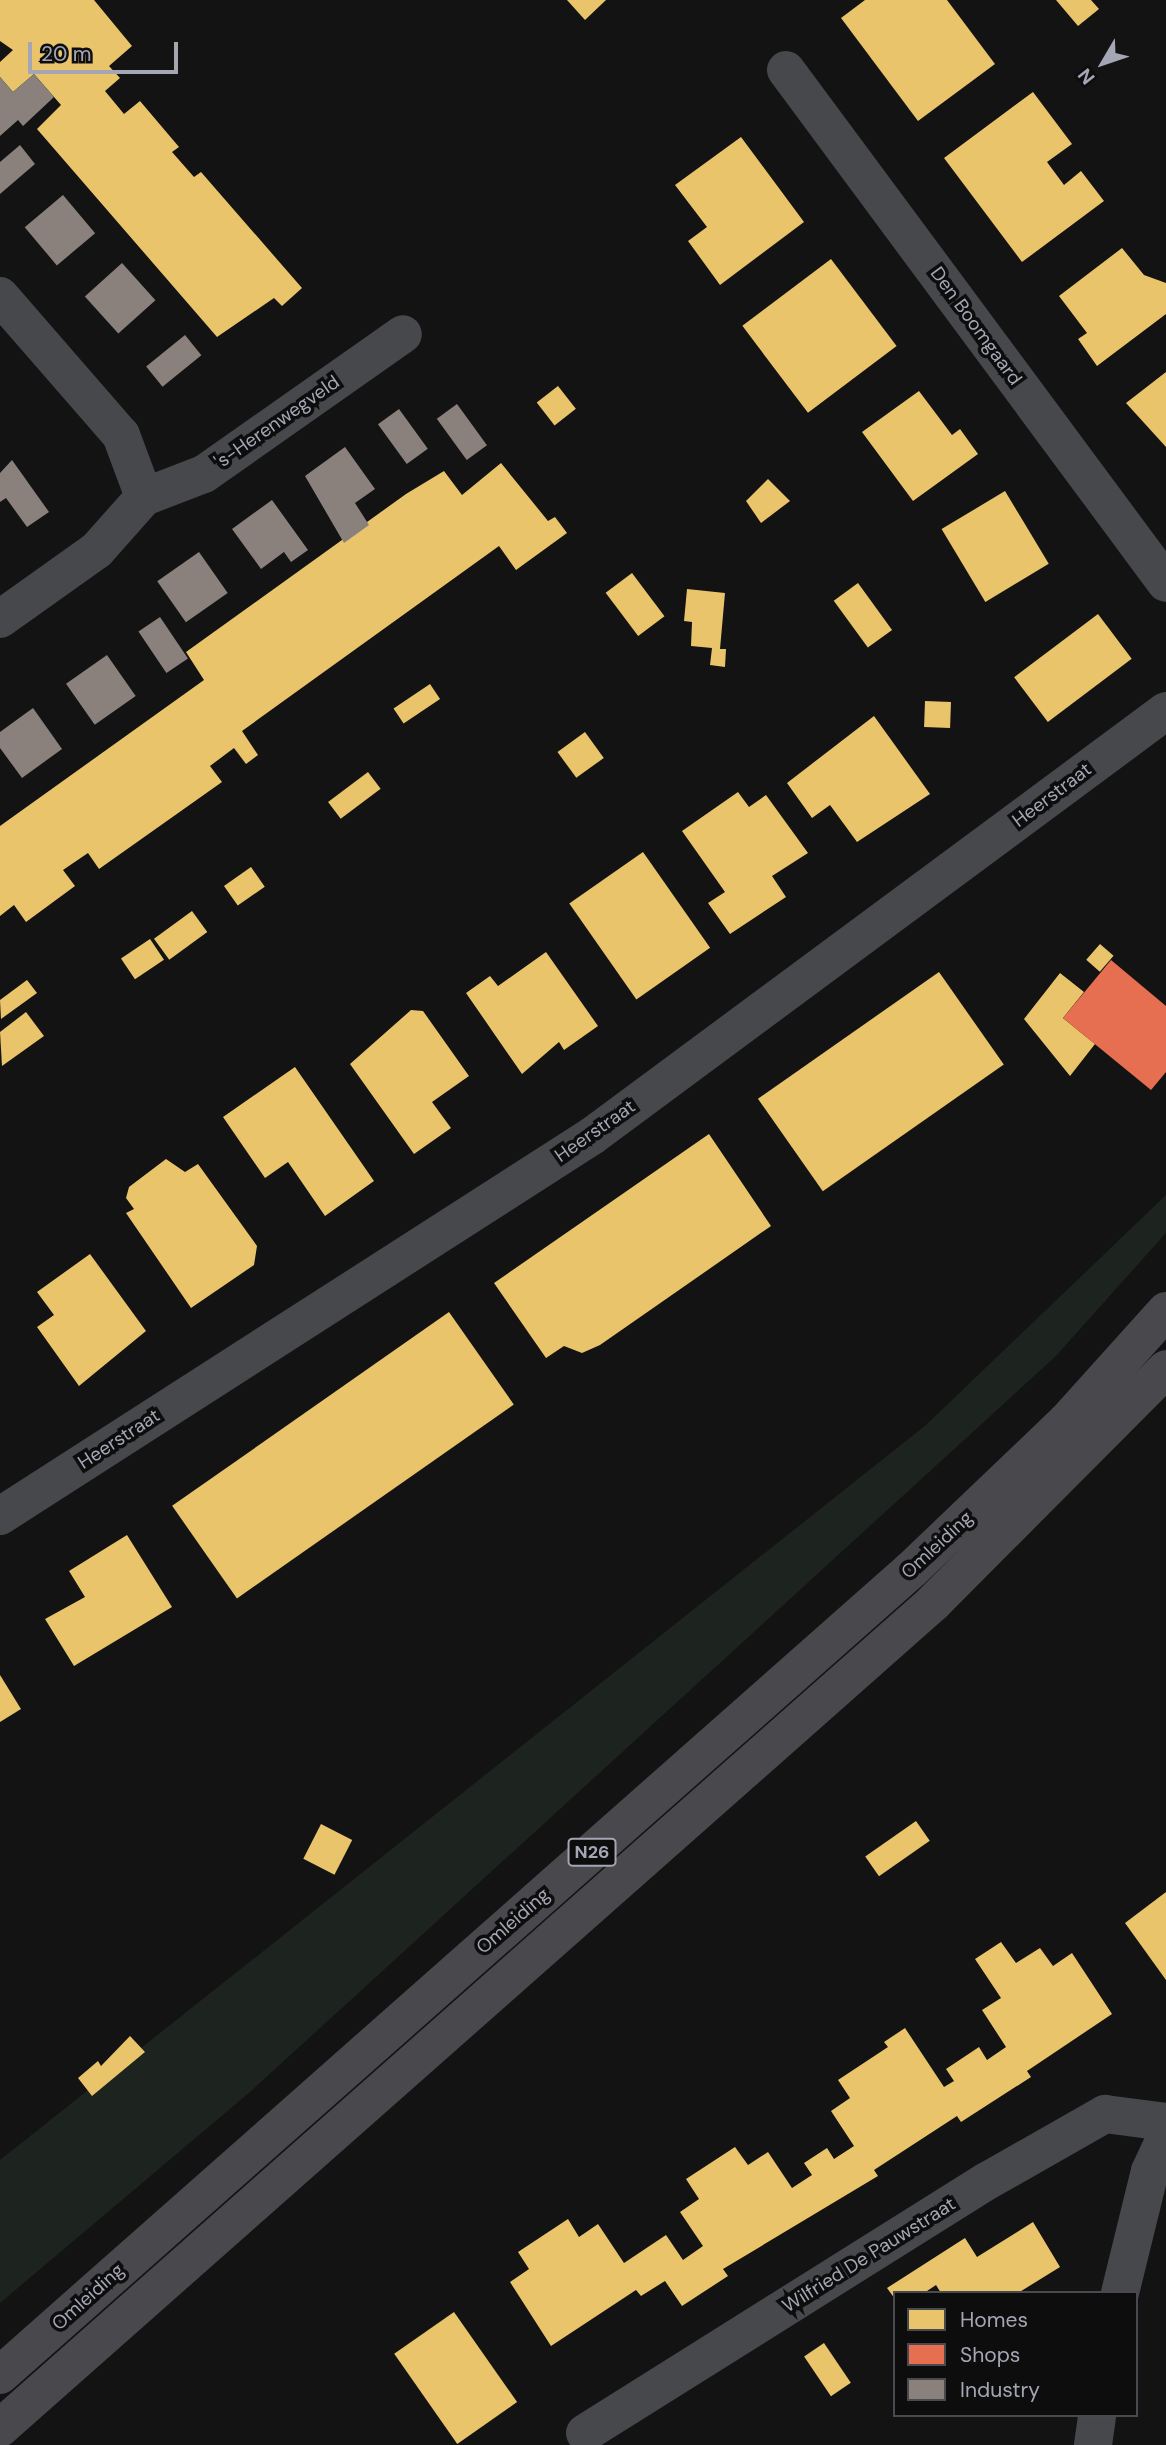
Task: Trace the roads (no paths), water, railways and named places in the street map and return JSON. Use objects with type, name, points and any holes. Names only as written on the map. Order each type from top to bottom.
[{"type":"main road","name":"Omleiding","points":[[0,2375],[911,1570],[1067,1421],[1166,1311]]},
{"type":"main road","name":"Omleiding","points":[[0,2428],[933,1603],[1166,1369]]},
{"type":"street","name":"Den Boomgaard","points":[[786,69],[1166,583]]},
{"type":"street","points":[[0,296],[121,435],[144,497]]},
{"type":"street","name":"'s-Herenwegveld","points":[[0,619],[97,550],[144,497],[204,474],[404,334]]},
{"type":"street","name":"Heerstraat","points":[[0,1516],[592,1136],[1166,711]]},
{"type":"street","name":"Wilfried De Pauwstraat","points":[[584,2433],[988,2180],[1105,2115],[1166,2122]]},
{"type":"street","points":[[1120,2291],[1150,2171],[1166,2136]]},
{"type":"street","points":[[1093,2445],[1097,2417]]}]
